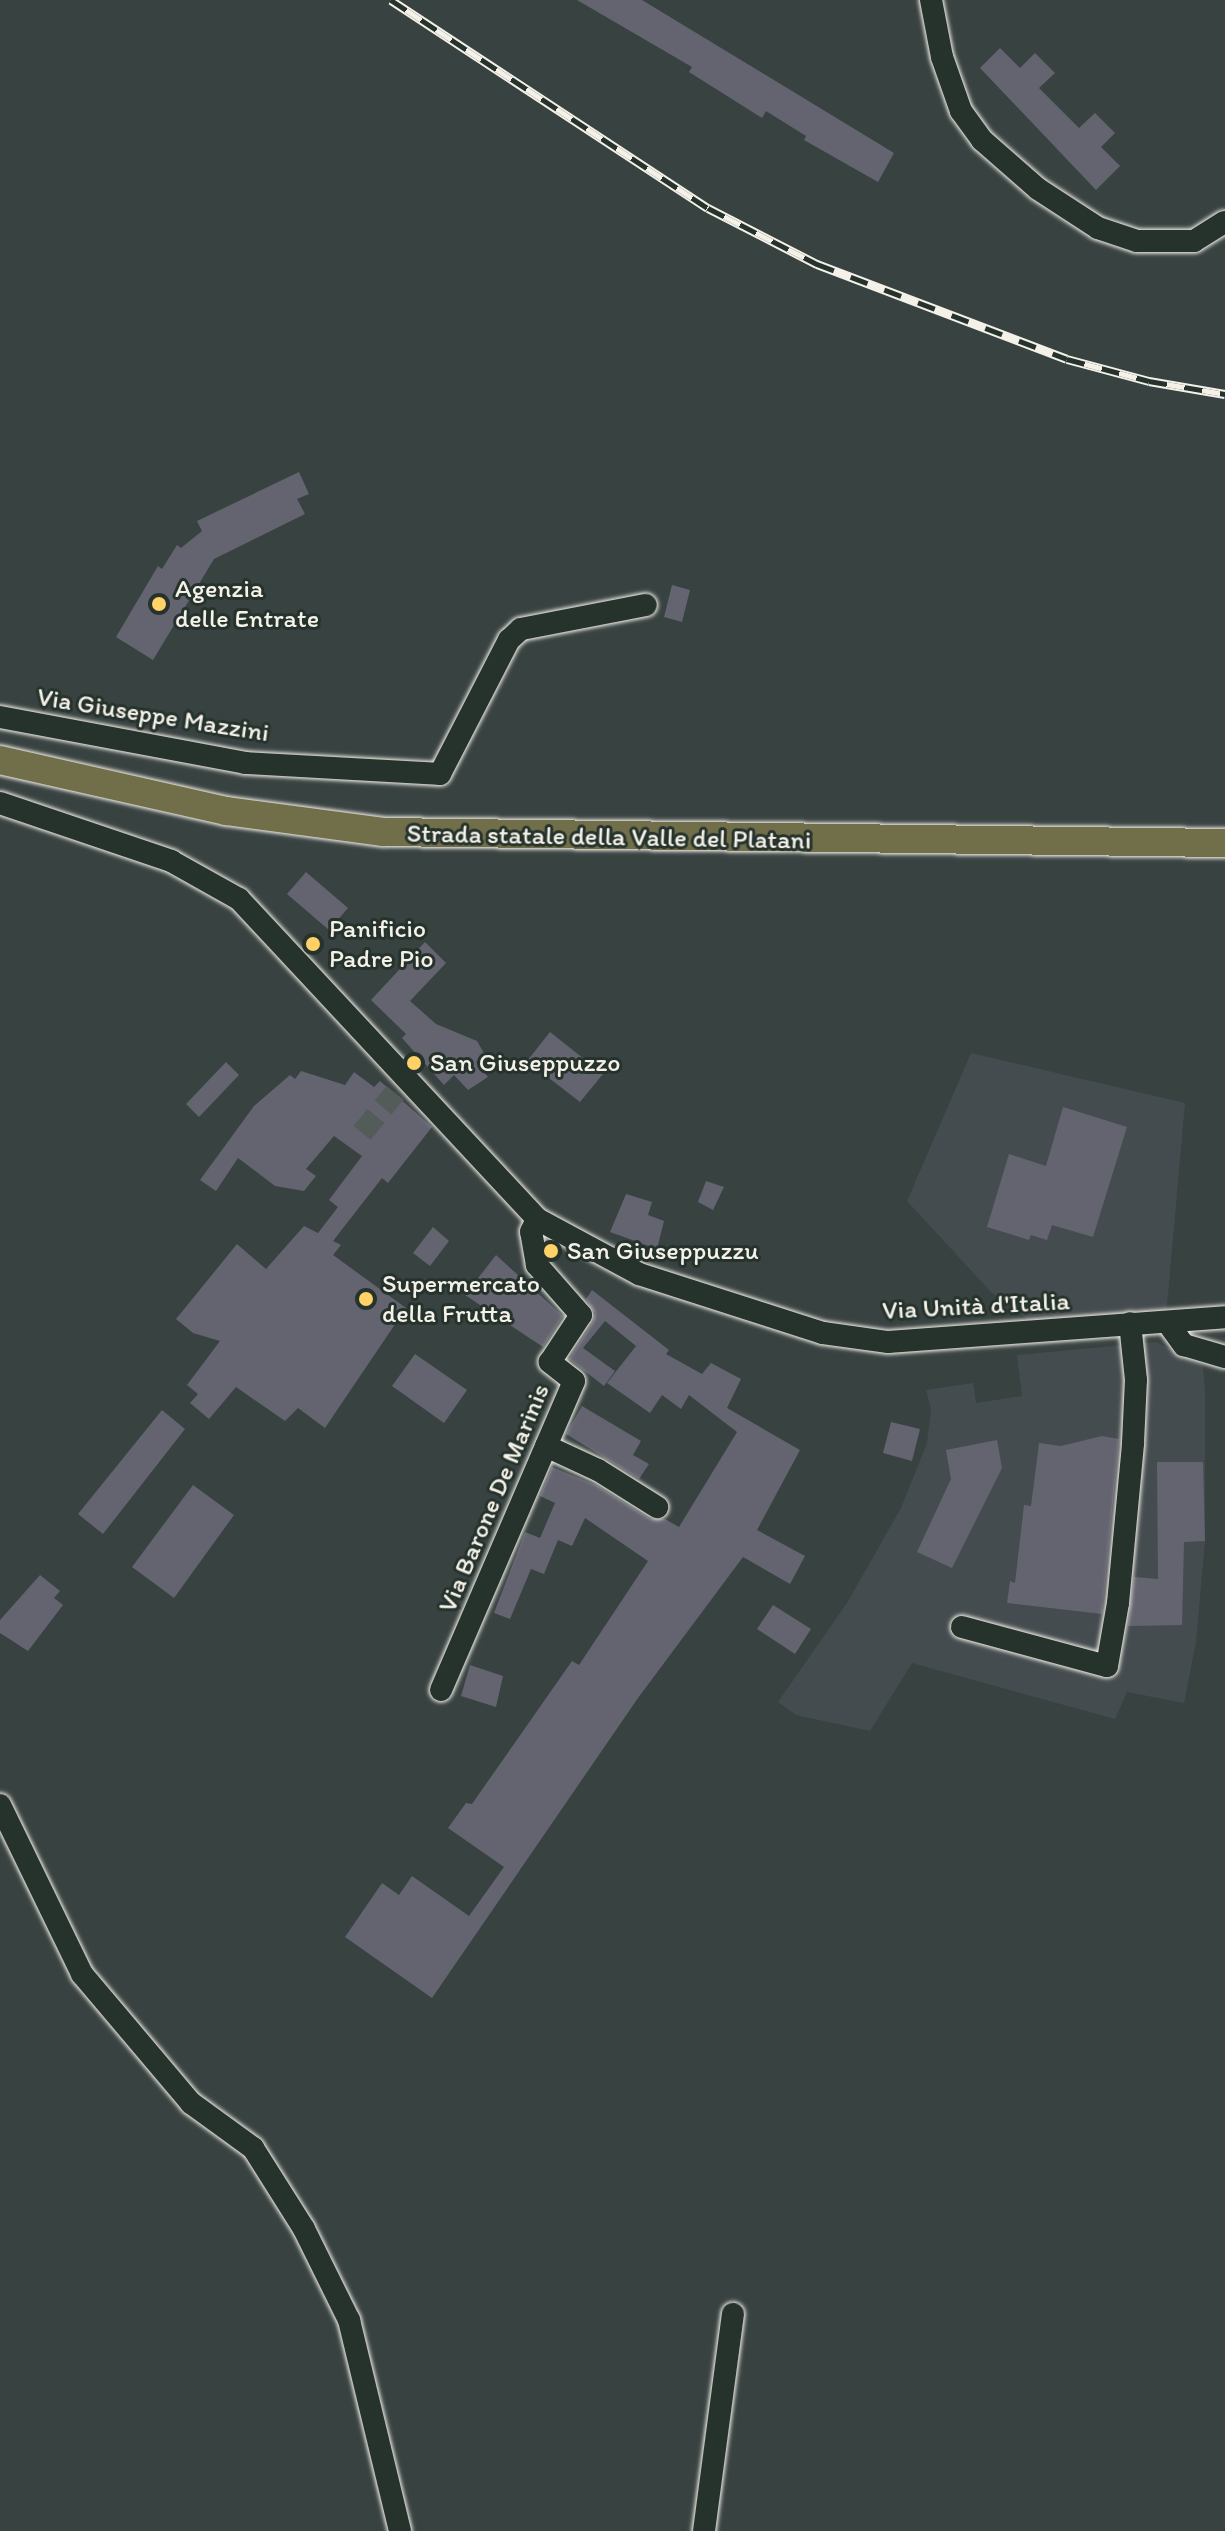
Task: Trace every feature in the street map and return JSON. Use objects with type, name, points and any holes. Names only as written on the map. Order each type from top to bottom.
[{"type":"main road","name":"Strada statale della Valle del Platani","points":[[0,760],[226,811],[383,832],[795,841],[1225,843]]},
{"type":"street","points":[[931,0],[942,57],[961,111],[982,140],[1038,189],[1098,228],[1137,241],[1194,241],[1225,222]]},
{"type":"street","name":"Via Giuseppe Mazzini","points":[[0,717],[245,763],[440,774],[509,640],[521,629],[646,605]]},
{"type":"street","name":"Via Unità d'Italia","points":[[0,803],[171,861],[221,886],[272,929],[401,1085],[537,1219],[639,1274],[848,1337],[943,1342],[1130,1323],[1225,1317]]},
{"type":"street","name":"Via Barone De Marinis","points":[[441,1690],[574,1381],[550,1362],[581,1315],[537,1265],[531,1232],[537,1219]]},
{"type":"street","points":[[1167,1322],[1184,1345],[1225,1357]]},
{"type":"street","points":[[962,1627],[1107,1666],[1118,1603],[1136,1380],[1130,1323]]},
{"type":"street","points":[[546,1446],[598,1470],[657,1507]]},
{"type":"street","points":[[0,1805],[82,1974],[191,2103],[253,2148],[304,2229],[349,2320],[400,2531]]},
{"type":"street","points":[[704,2531],[733,2314]]},
{"type":"shaded area","points":[[971,1053],[1185,1103],[1165,1328],[1039,1328],[991,1292],[907,1201]]},
{"type":"shaded area","points":[[1156,1342],[1203,1366],[1205,1541],[1196,1642],[1184,1703],[1127,1692],[1115,1719],[912,1663],[870,1731],[796,1715],[778,1702],[847,1603],[901,1508],[927,1443],[931,1409],[926,1390],[973,1383],[976,1403],[1022,1396],[1017,1355]]},
{"type":"building","points":[[577,0],[642,0],[894,153],[878,182],[804,140],[806,136],[766,111],[762,118],[689,72],[692,67]]},
{"type":"building","points":[[1000,48],[1020,68],[1035,53],[1055,73],[1039,88],[1079,128],[1095,113],[1115,133],[1101,147],[1120,166],[1096,190],[980,68]]},
{"type":"building","points":[[299,472],[309,494],[297,499],[305,514],[214,559],[153,660],[116,637],[158,566],[162,569],[177,545],[181,548],[202,531],[197,521]]},
{"type":"building","points":[[672,585],[690,590],[682,622],[664,617]]},
{"type":"building","points":[[306,872],[348,908],[329,930],[287,894]]},
{"type":"building","points":[[425,942],[446,963],[410,1001],[436,1024],[477,1041],[485,1055],[476,1062],[488,1077],[468,1090],[454,1075],[444,1085],[402,1038],[406,1034],[371,1000]]},
{"type":"building","points":[[550,1032],[603,1074],[580,1102],[527,1061]]},
{"type":"building","points":[[226,1062],[239,1075],[199,1117],[186,1104]]},
{"type":"building","points":[[301,1071],[345,1085],[354,1072],[374,1087],[380,1081],[432,1127],[388,1183],[382,1178],[333,1241],[341,1245],[333,1255],[406,1308],[325,1428],[298,1408],[285,1421],[236,1387],[209,1419],[190,1403],[198,1394],[187,1385],[220,1341],[193,1333],[176,1319],[237,1244],[266,1269],[304,1226],[318,1233],[338,1207],[329,1200],[362,1156],[334,1136],[306,1169],[316,1176],[304,1191],[275,1186],[238,1158],[216,1191],[200,1180],[254,1106],[290,1075],[295,1079]]},
{"type":"building","points":[[1063,1107],[1127,1127],[1093,1237],[1052,1225],[1047,1240],[1031,1235],[1029,1240],[987,1227],[1009,1154],[1046,1166]]},
{"type":"building","points":[[706,1181],[724,1187],[713,1210],[698,1202]]},
{"type":"building","points":[[626,1194],[652,1202],[648,1215],[664,1221],[657,1249],[610,1232]]},
{"type":"building","points":[[433,1227],[449,1241],[430,1266],[413,1253]]},
{"type":"building","points":[[496,1255],[563,1316],[543,1347],[465,1295]]},
{"type":"building","points":[[592,1290],[669,1350],[666,1354],[702,1374],[711,1363],[741,1379],[727,1408],[800,1450],[757,1530],[805,1556],[790,1584],[743,1557],[638,1698],[432,1998],[345,1937],[382,1883],[399,1895],[412,1876],[469,1916],[504,1867],[448,1828],[466,1803],[472,1804],[572,1661],[579,1665],[648,1561],[585,1518],[572,1546],[558,1540],[544,1574],[531,1569],[510,1619],[494,1613],[525,1532],[540,1538],[555,1503],[540,1496],[552,1467],[596,1485],[650,1519],[665,1519],[679,1527],[737,1432],[689,1395],[681,1409],[662,1395],[650,1413],[607,1383],[636,1346],[605,1321],[583,1348],[615,1371],[604,1386],[569,1359],[593,1322],[595,1313],[586,1299]]},
{"type":"building","points":[[415,1354],[467,1390],[444,1423],[392,1386]]},
{"type":"building","points":[[582,1406],[641,1441],[633,1455],[649,1464],[639,1479],[566,1434]]},
{"type":"building","points":[[162,1410],[185,1429],[103,1534],[78,1514]]},
{"type":"building","points":[[891,1422],[920,1429],[912,1461],[883,1453]]},
{"type":"building","points":[[1102,1436],[1119,1439],[1102,1614],[1007,1603],[1010,1581],[1015,1583],[1024,1505],[1031,1506],[1039,1443],[1061,1446]]},
{"type":"building","points":[[997,1440],[1002,1468],[952,1568],[917,1552],[951,1479],[946,1450]]},
{"type":"building","points":[[1157,1462],[1203,1462],[1205,1541],[1184,1542],[1182,1625],[1128,1626],[1134,1577],[1158,1579]]},
{"type":"building","points":[[193,1485],[234,1515],[174,1598],[132,1567]]},
{"type":"building","points":[[40,1575],[60,1591],[54,1598],[63,1605],[28,1651],[0,1633],[0,1620]]},
{"type":"building","points":[[773,1605],[811,1629],[795,1654],[757,1629]]},
{"type":"building","points":[[470,1665],[503,1676],[496,1707],[461,1696]]},
{"type":"tunnel","points":[[362,1133],[395,1093]]},
{"type":"railway","points":[[391,0],[708,208],[817,264],[1067,359],[1149,381],[1225,394]]},
{"type":"place","name":"Agenzia delle Entrate","points":[[159,604]]},
{"type":"place","name":"Panificio Padre Pio","points":[[313,944]]},
{"type":"place","name":"San Giuseppuzzo","points":[[414,1063]]},
{"type":"place","name":"San Giuseppuzzu","points":[[551,1251]]},
{"type":"place","name":"Supermercato della Frutta","points":[[366,1299]]}]
